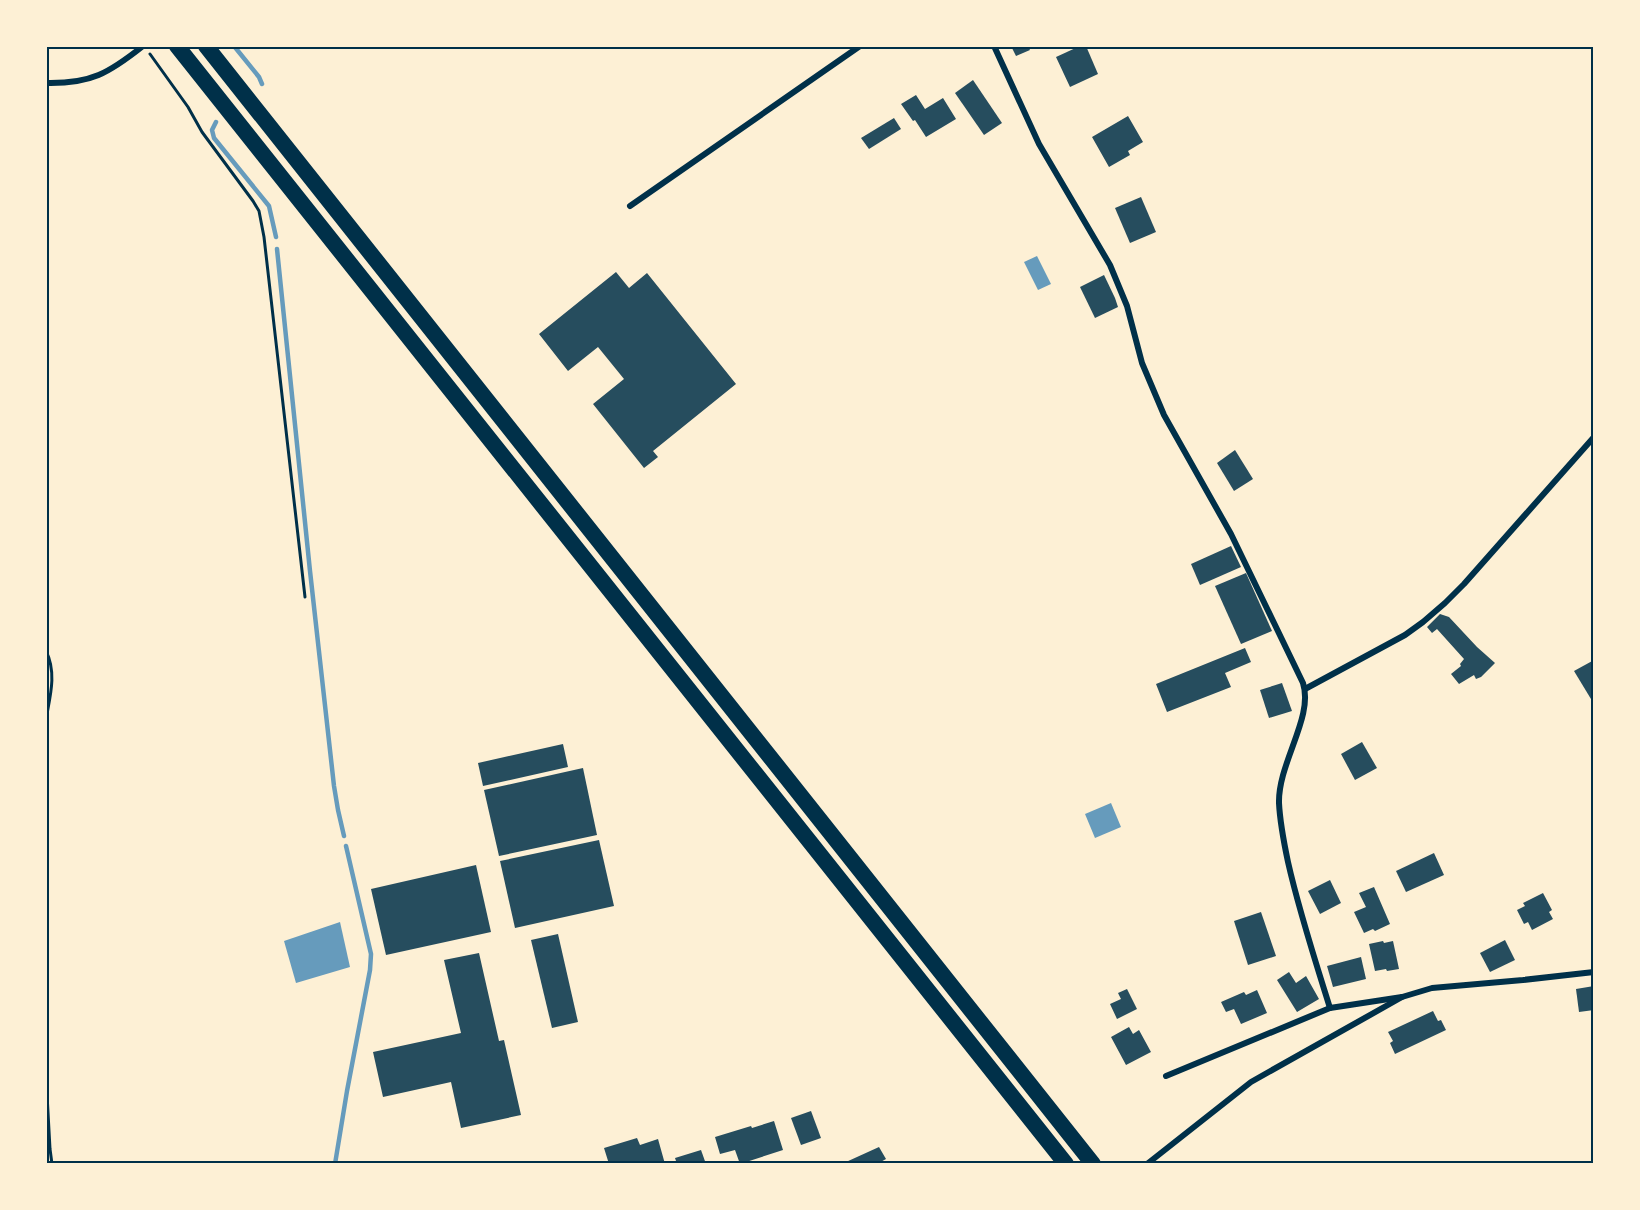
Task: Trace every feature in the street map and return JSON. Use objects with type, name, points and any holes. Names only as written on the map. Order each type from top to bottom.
[{"type":"highway","points":[[177,46],[1066,1164]]},
{"type":"highway","points":[[206,46],[1093,1164]]},
{"type":"street","points":[[46,82],[63,83],[88,80],[103,75],[144,46]]},
{"type":"street","points":[[630,206],[860,46]]},
{"type":"street","points":[[994,46],[1039,144],[1110,265],[1127,306],[1142,363],[1164,415],[1232,534],[1305,689],[1305,708],[1283,770],[1279,788],[1279,805],[1294,884],[1330,1008]]},
{"type":"street","points":[[1305,689],[1405,635],[1438,609],[1464,584],[1593,437]]},
{"type":"street","points":[[1166,1076],[1330,1008],[1402,997],[1432,988],[1593,972]]},
{"type":"street","points":[[1147,1164],[1251,1082],[1402,997]]},
{"type":"path","points":[[144,46],[259,211],[264,237],[305,597]]},
{"type":"path","points":[[46,651],[52,664],[53,675],[46,720]]},
{"type":"path","points":[[46,1076],[52,1164]]},
{"type":"water","points":[[1037,256],[1051,284],[1038,290],[1024,262]]},
{"type":"water","points":[[1111,803],[1121,827],[1095,838],[1085,814]]},
{"type":"water","points":[[340,922],[350,967],[296,983],[284,941]]},
{"type":"building","points":[[1011,46],[1028,46],[1030,50],[1016,56]]},
{"type":"building","points":[[1080,46],[1086,46],[1098,74],[1070,87],[1056,57]]},
{"type":"building","points":[[973,80],[1002,123],[984,135],[955,93]]},
{"type":"building","points":[[916,95],[925,109],[943,98],[956,119],[926,137],[901,104]]},
{"type":"building","points":[[1128,116],[1143,142],[1128,151],[1130,155],[1109,167],[1092,137]]},
{"type":"building","points":[[894,118],[901,129],[869,149],[861,138]]},
{"type":"building","points":[[1141,197],[1156,232],[1130,243],[1115,208]]},
{"type":"building","points":[[616,272],[629,288],[647,273],[736,384],[653,451],[658,457],[644,468],[593,404],[624,379],[598,347],[568,371],[539,334]]},
{"type":"building","points":[[1104,275],[1118,307],[1095,318],[1080,287]]},
{"type":"building","points":[[1235,450],[1253,479],[1234,491],[1217,463]]},
{"type":"building","points":[[1231,546],[1241,567],[1200,585],[1191,564]]},
{"type":"building","points":[[1246,573],[1272,631],[1241,644],[1215,586]]},
{"type":"building","points":[[1440,614],[1449,617],[1495,663],[1481,677],[1476,679],[1474,675],[1459,684],[1451,674],[1461,666],[1464,659],[1437,629],[1432,633],[1427,627]]},
{"type":"building","points":[[1245,648],[1251,662],[1225,673],[1231,687],[1167,712],[1156,684]]},
{"type":"building","points":[[1594,660],[1594,704],[1574,671]]},
{"type":"building","points":[[1282,683],[1292,711],[1269,718],[1260,690]]},
{"type":"building","points":[[1362,742],[1377,768],[1355,780],[1341,754]]},
{"type":"building","points":[[563,744],[568,767],[483,786],[478,763]]},
{"type":"building","points":[[583,768],[597,835],[499,856],[484,790]]},
{"type":"building","points":[[599,840],[614,906],[515,928],[500,861]]},
{"type":"building","points":[[1434,853],[1444,875],[1406,892],[1396,871]]},
{"type":"building","points":[[476,865],[491,932],[386,955],[371,889]]},
{"type":"building","points":[[1330,880],[1341,903],[1320,914],[1308,891]]},
{"type":"building","points":[[1374,887],[1390,924],[1364,933],[1354,912],[1366,907],[1359,893]]},
{"type":"building","points":[[1543,893],[1552,910],[1549,912],[1553,919],[1532,930],[1528,922],[1524,924],[1517,910],[1525,906],[1523,903]]},
{"type":"building","points":[[1261,912],[1276,956],[1248,965],[1234,921]]},
{"type":"building","points":[[558,934],[578,1022],[552,1028],[531,940]]},
{"type":"building","points":[[1505,940],[1515,960],[1490,972],[1480,953]]},
{"type":"building","points":[[1383,941],[1384,943],[1393,941],[1399,969],[1375,971],[1369,944]]},
{"type":"building","points":[[479,953],[499,1041],[504,1040],[521,1115],[461,1128],[451,1082],[383,1097],[373,1052],[461,1033],[444,960]]},
{"type":"building","points":[[1361,957],[1366,979],[1333,987],[1327,966]]},
{"type":"building","points":[[1289,972],[1296,983],[1306,976],[1319,999],[1297,1012],[1277,980]]},
{"type":"building","points":[[1594,986],[1594,1010],[1579,1012],[1576,989]]},
{"type":"building","points":[[1127,989],[1137,1009],[1117,1019],[1110,1004],[1121,999],[1118,993]]},
{"type":"building","points":[[1257,990],[1267,1013],[1241,1024],[1234,1009],[1226,1012],[1221,1002],[1244,992],[1246,995]]},
{"type":"building","points":[[1433,1011],[1446,1030],[1395,1054],[1390,1043],[1393,1041],[1388,1032]]},
{"type":"building","points":[[1129,1027],[1133,1034],[1139,1030],[1151,1052],[1126,1065],[1111,1037]]},
{"type":"building","points":[[811,1111],[821,1138],[801,1145],[791,1118]]},
{"type":"building","points":[[774,1121],[783,1150],[740,1164],[735,1150],[720,1154],[715,1137]]},
{"type":"building","points":[[637,1138],[640,1145],[658,1139],[665,1164],[609,1164],[604,1148]]},
{"type":"building","points":[[879,1147],[886,1159],[877,1164],[846,1164],[846,1162]]},
{"type":"building","points":[[701,1150],[706,1164],[677,1164],[675,1158]]},
{"type":"waterway","points":[[234,46],[262,84]]},
{"type":"waterway","points":[[216,122],[212,130],[214,138],[269,206],[276,237]]},
{"type":"waterway","points":[[277,249],[334,786],[344,836]]},
{"type":"waterway","points":[[335,1164],[371,954],[346,846]]}]
